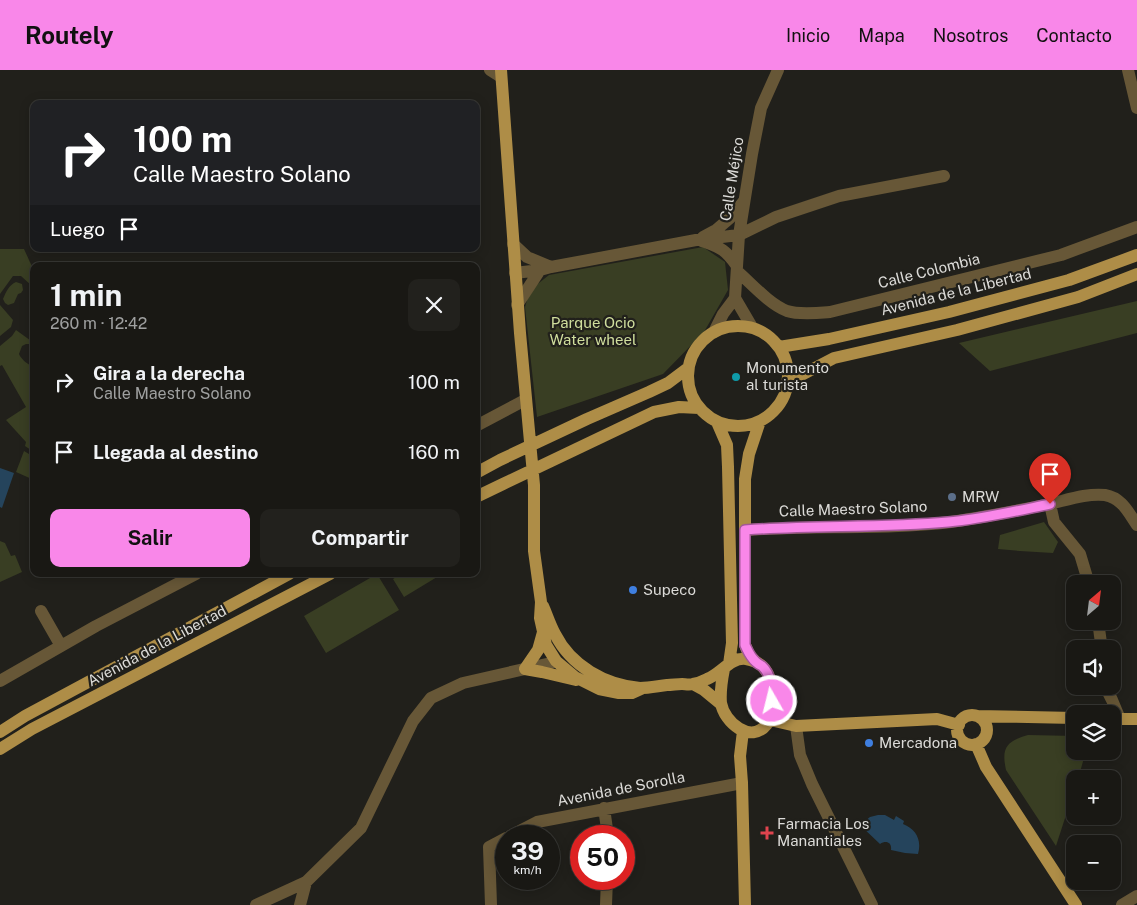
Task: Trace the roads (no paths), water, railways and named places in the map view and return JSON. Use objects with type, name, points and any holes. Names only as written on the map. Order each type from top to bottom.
[{"type":"main road","points":[[501,74],[517,305],[534,484],[534,551],[542,602],[540,618],[548,631],[556,635],[574,659],[590,672],[603,679],[624,686],[643,688],[693,684],[713,677],[738,659],[756,662]]},
{"type":"main road","name":"Avenida de la Libertad","points":[[779,347],[829,339],[949,312],[1069,280],[1137,255]]},
{"type":"main road","points":[[788,382],[834,358],[957,330],[1078,297],[1137,274]]},
{"type":"main road","points":[[735,325],[752,327],[767,335],[779,347],[785,358],[788,382],[784,398],[774,412],[760,422],[746,426],[731,426],[717,422],[699,408],[692,396],[688,382],[688,368],[694,352],[704,338],[718,329],[735,325]]},
{"type":"main road","points":[[480,471],[587,419],[668,383],[688,368]]},
{"type":"main road","points":[[480,496],[654,412],[679,407],[699,408]]},
{"type":"main road","points":[[717,422],[726,445],[728,467],[732,643],[722,679],[721,704]]},
{"type":"main road","points":[[693,684],[704,690],[721,704],[730,722],[739,729],[746,732],[762,730],[769,723],[773,707],[768,675],[764,667],[749,655],[745,645],[745,480],[749,454],[760,422]]},
{"type":"main road","name":"Avenida de la Libertad","points":[[0,732],[25,716],[283,577]]},
{"type":"main road","name":"Avenida de la Libertad","points":[[0,749],[32,729],[324,577]]},
{"type":"main road","points":[[548,631],[546,646],[556,661],[575,676],[599,690],[632,693],[643,688]]},
{"type":"main road","points":[[548,631],[525,670],[585,682]]},
{"type":"main road","points":[[556,661],[562,658],[568,660],[598,682],[613,683]]},
{"type":"main road","points":[[977,716],[984,720],[987,728],[986,736],[976,744],[969,744],[964,742],[958,734],[959,725],[965,717],[970,715],[1066,718]]},
{"type":"main road","points":[[770,720],[796,726],[937,719],[959,725]]},
{"type":"main road","points":[[1121,719],[1137,719]]},
{"type":"main road","points":[[743,731],[740,756],[745,905]]},
{"type":"main road","points":[[976,744],[986,767],[1076,905]]},
{"type":"street","points":[[490,70],[501,74]]},
{"type":"street","name":"Calle Méjico","points":[[735,298],[739,236],[752,154],[761,108],[778,70]]},
{"type":"street","points":[[1128,70],[1137,108]]},
{"type":"street","points":[[515,273],[699,240],[739,236],[776,217],[839,196],[944,176]]},
{"type":"street","points":[[699,240],[716,230],[744,202]]},
{"type":"street","name":"Calle Colombia","points":[[699,240],[720,248],[728,254],[737,269],[768,299],[787,311],[808,313],[830,312],[1061,255],[1137,227]]},
{"type":"street","points":[[513,244],[527,257],[546,268]]},
{"type":"street","points":[[517,305],[546,268]]},
{"type":"street","points":[[714,332],[723,314],[735,298],[752,327]]},
{"type":"street","points":[[480,424],[525,400]]},
{"type":"street","name":"Calle Maestro Solano","points":[[745,530],[948,522],[992,516],[1090,495],[1104,495],[1116,498],[1137,525]]},
{"type":"street","points":[[1050,504],[1054,522],[1080,554],[1086,575]]},
{"type":"street","points":[[0,681],[190,577]]},
{"type":"street","points":[[41,611],[61,646]]},
{"type":"street","points":[[256,905],[306,882],[360,828],[414,720],[431,698],[463,683],[525,670],[556,661]]},
{"type":"street","points":[[796,726],[800,755],[809,777],[872,905]]},
{"type":"street","name":"Avenida de Sorolla","points":[[531,825],[537,822],[604,808],[742,783]]},
{"type":"street","points":[[604,808],[606,825]]},
{"type":"street","points":[[491,905],[489,847],[495,844]]},
{"type":"street","points":[[300,905],[306,882]]},
{"type":"street","points":[[606,905],[607,890]]},
{"type":"street","points":[[1122,905],[1137,896]]},
{"type":"water","points":[[0,468],[14,473],[2,508],[0,507]]},
{"type":"water","points":[[885,815],[894,820],[896,816],[904,821],[903,824],[915,832],[917,836],[919,844],[918,854],[891,850],[888,842],[880,844],[860,825],[870,817]]},
{"type":"place","name":"Monumento al turista","points":[[736,377]]},
{"type":"place","name":"MRW","points":[[952,497]]},
{"type":"place","name":"Supeco","points":[[633,590]]},
{"type":"place","name":"Mercadona","points":[[869,743]]},
{"type":"place","name":"Farmacia Los Manantiales","points":[[767,833]]},
{"type":"park label","name":"Parque Ocio Water wheel","points":[[593,332]]}]
